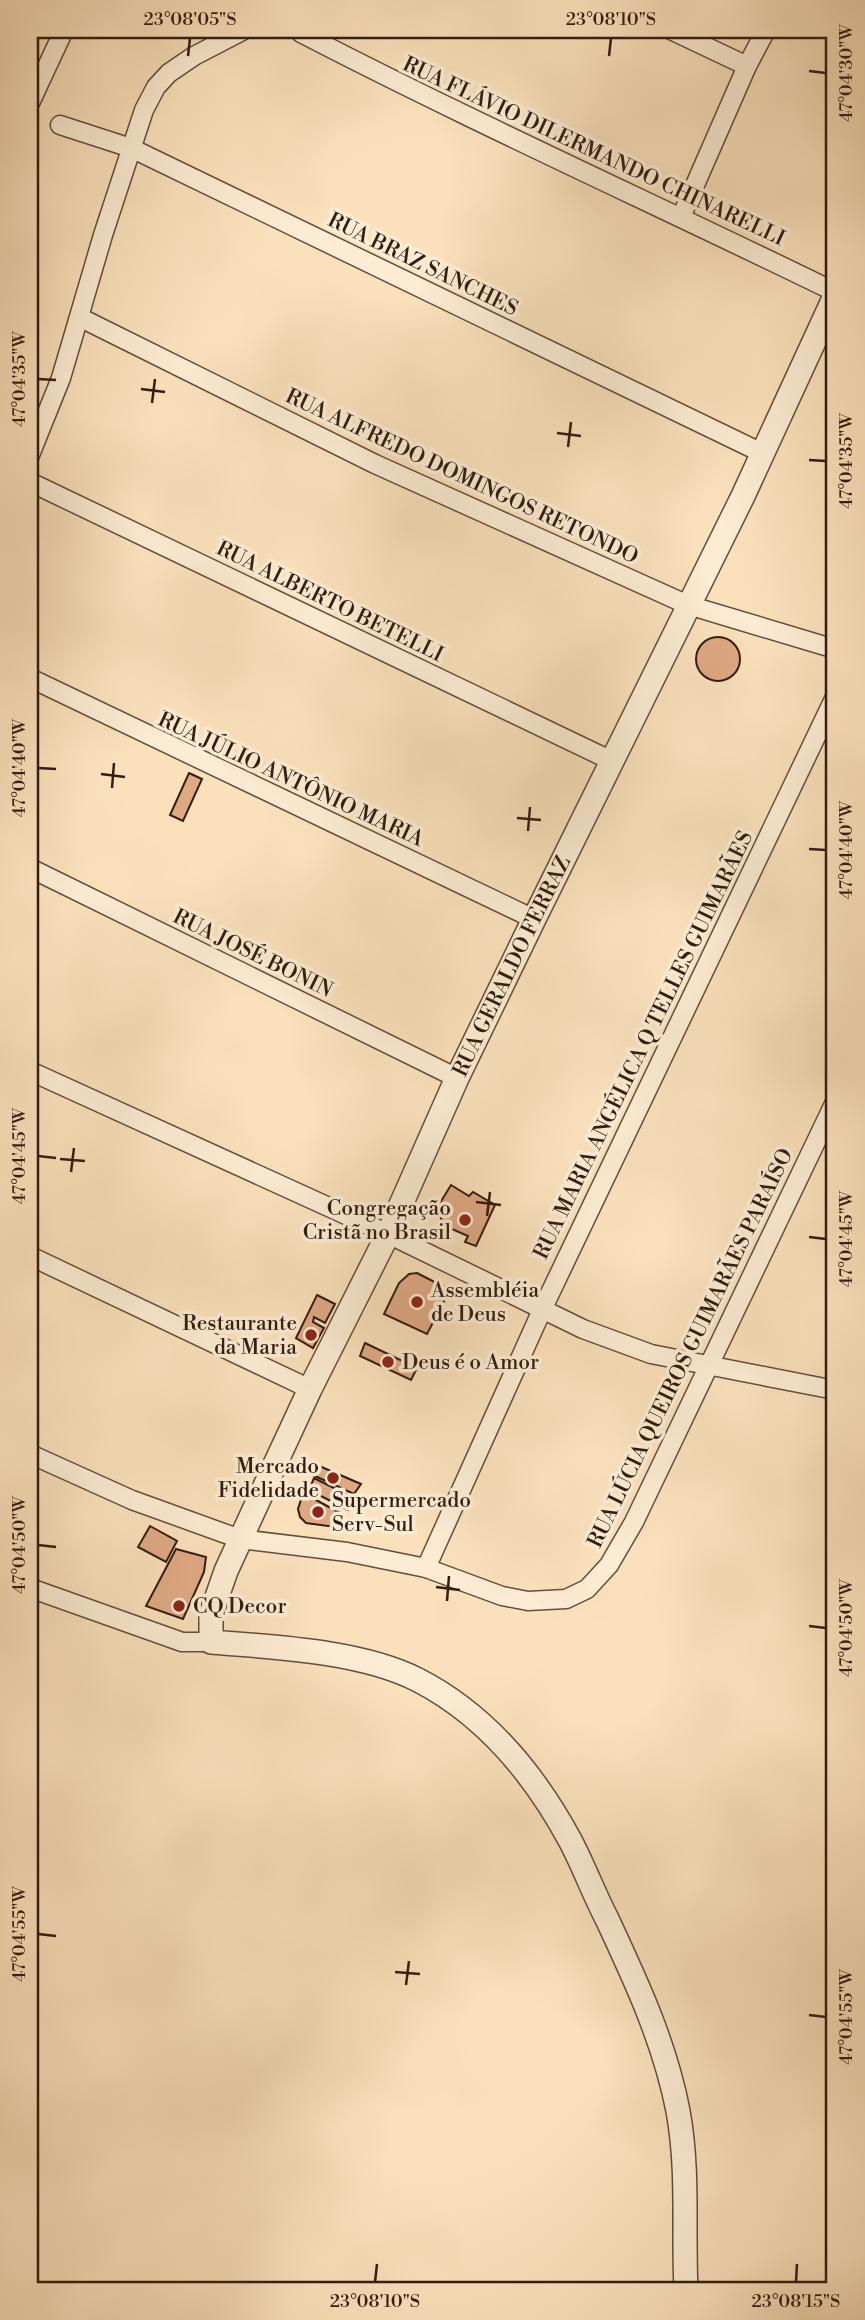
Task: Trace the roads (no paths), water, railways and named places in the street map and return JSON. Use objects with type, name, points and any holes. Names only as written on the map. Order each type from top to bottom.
[{"type":"street","points":[[30,103],[64,30]]},
{"type":"street","points":[[30,455],[61,378],[81,318],[103,235],[144,110],[156,87],[169,73],[194,56],[244,30]]},
{"type":"street","name":"RUA FLÁVIO DILERMANDO CHINARELLI","points":[[298,30],[410,89],[681,217],[835,294]]},
{"type":"street","points":[[671,30],[747,66]]},
{"type":"street","points":[[681,217],[747,66],[766,30]]},
{"type":"street","name":"RUA BRAZ SANCHES","points":[[60,125],[131,148],[762,453]]},
{"type":"street","name":"RUA GERALDO FERRAZ","points":[[211,1642],[211,1614],[240,1539],[310,1389],[388,1234],[457,1078],[610,761],[743,496],[835,294]]},
{"type":"street","name":"RUA ALFREDO DOMINGOS RETONDO","points":[[81,318],[375,464],[688,605],[835,649]]},
{"type":"street","name":"RUA ALBERTO BETELLI","points":[[30,482],[610,761]]},
{"type":"street","name":"RUA JÚLIO ANTÔNIO MARIA","points":[[30,678],[534,919]]},
{"type":"street","name":"RUA MARIA ANGÉLICA Q TELLES GUIMARÃES","points":[[426,1568],[542,1310],[835,698]]},
{"type":"street","name":"RUA JOSÉ BONIN","points":[[30,868],[457,1078]]},
{"type":"street","points":[[30,1071],[388,1234],[583,1329],[651,1354],[835,1390]]},
{"type":"street","name":"RUA LÚCIA QUEIROS GUIMARÃES PARAÍSO","points":[[30,1454],[132,1500],[240,1539],[347,1552],[426,1568],[502,1596],[528,1601],[566,1599],[587,1589],[609,1565],[634,1522],[835,1102]]},
{"type":"street","points":[[30,1256],[310,1389]]},
{"type":"street","points":[[30,1588],[182,1642],[211,1642],[348,1657],[378,1664],[416,1679],[454,1700],[484,1724],[546,1800],[572,1843],[633,1974],[665,2057],[678,2112],[686,2172],[685,2290]]},
{"type":"place","name":"Congregação Cristã no Brasil","points":[[465,1220]]},
{"type":"place","name":"Assembléia de Deus","points":[[417,1302]]},
{"type":"place","name":"Restaurante da Maria","points":[[311,1335]]},
{"type":"place","name":"Deus é o Amor","points":[[388,1362]]},
{"type":"place","name":"Mercado Fidelidade","points":[[333,1478]]},
{"type":"place","name":"Supermercado Serv-Sul","points":[[318,1512]]},
{"type":"place","name":"CQ Decor","points":[[179,1606]]}]
